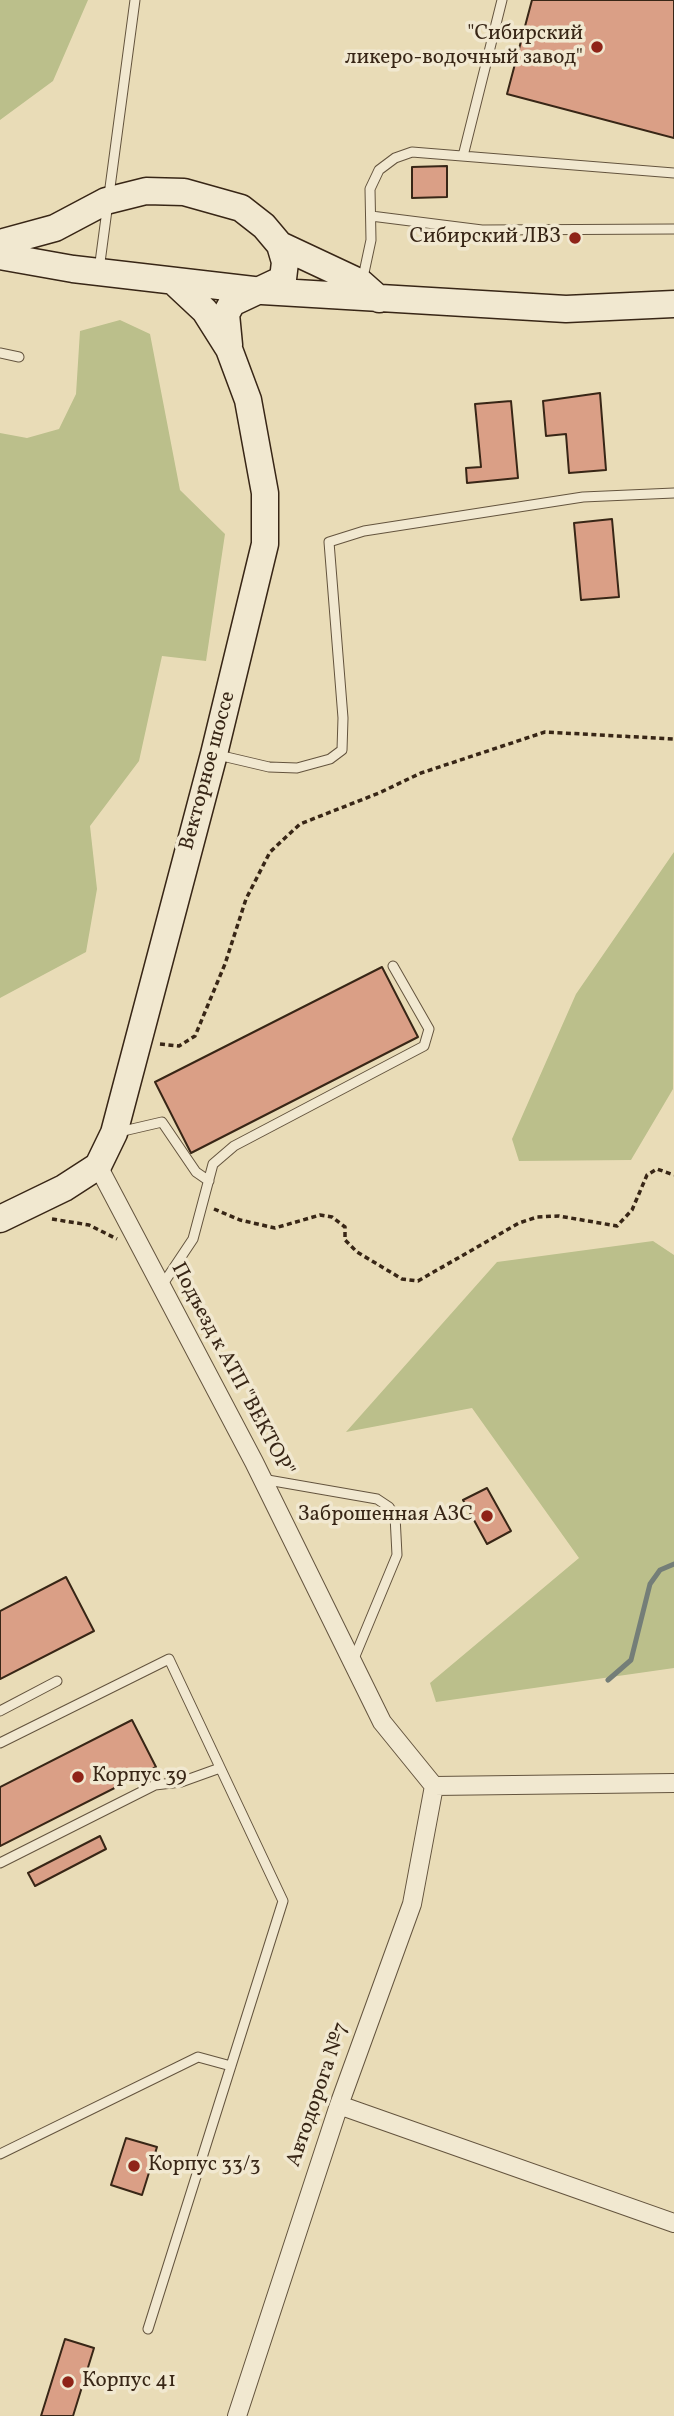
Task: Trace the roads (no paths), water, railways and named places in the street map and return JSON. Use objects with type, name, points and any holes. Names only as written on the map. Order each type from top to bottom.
[{"type":"main road","points":[[0,243],[55,228],[106,201],[146,191],[197,194],[241,208],[264,226],[280,245],[370,291]]},
{"type":"main road","points":[[55,228],[55,249],[86,270]]},
{"type":"main road","points":[[229,349],[226,314],[240,298],[283,279],[285,262],[280,245]]},
{"type":"main road","points":[[0,256],[173,282],[262,290],[370,291],[566,309],[674,304]]},
{"type":"main road","name":"Векторное шоссе","points":[[98,1166],[114,1133],[214,754],[265,544],[265,494],[248,400],[229,349],[205,311],[173,282]]},
{"type":"main road","points":[[0,1219],[64,1188],[98,1166]]},
{"type":"street","name":"Подъезд к АТП \"ВЕКТОР\"","points":[[98,1166],[262,1479],[382,1722],[434,1786]]},
{"type":"street","points":[[434,1786],[674,1783]]},
{"type":"street","name":"Автодорога №7","points":[[237,2416],[338,2105],[412,1904],[434,1786]]},
{"type":"street","points":[[338,2105],[674,2223]]},
{"type":"lane","points":[[86,270],[106,201],[135,0]]},
{"type":"lane","points":[[463,156],[502,0]]},
{"type":"lane","points":[[370,291],[370,188],[379,170],[395,158],[412,152],[674,173]]},
{"type":"lane","points":[[371,216],[482,230],[674,229]]},
{"type":"lane","points":[[0,353],[19,357]]},
{"type":"lane","points":[[214,754],[269,767],[297,768],[330,759],[342,750],[343,718],[329,542],[364,531],[583,496],[674,493]]},
{"type":"lane","points":[[161,1287],[193,1239],[213,1164],[234,1146],[424,1046],[429,1028],[393,965]]},
{"type":"lane","points":[[114,1133],[162,1122],[196,1172],[209,1181]]},
{"type":"lane","points":[[262,1479],[377,1499],[389,1507],[395,1516],[397,1555],[353,1661]]},
{"type":"lane","points":[[0,1743],[169,1659],[283,1901],[148,2329]]},
{"type":"lane","points":[[0,1711],[57,1681]]},
{"type":"lane","points":[[0,1863],[155,1785],[181,1782],[220,1768]]},
{"type":"lane","points":[[0,2154],[198,2057],[231,2066]]},
{"type":"waterway","points":[[608,1680],[631,1660],[650,1584],[660,1570],[674,1564]]},
{"type":"place","name":"\"Сибирский ликеро-водочный завод\"","points":[[597,47]]},
{"type":"place","name":"Сибирский ЛВЗ","points":[[575,238]]},
{"type":"place","name":"Заброшенная АЗС","points":[[487,1516]]},
{"type":"place","name":"Корпус 39","points":[[78,1777]]},
{"type":"place","name":"Корпус 33/3","points":[[134,2166]]},
{"type":"place","name":"Корпус 41","points":[[68,2382]]}]
